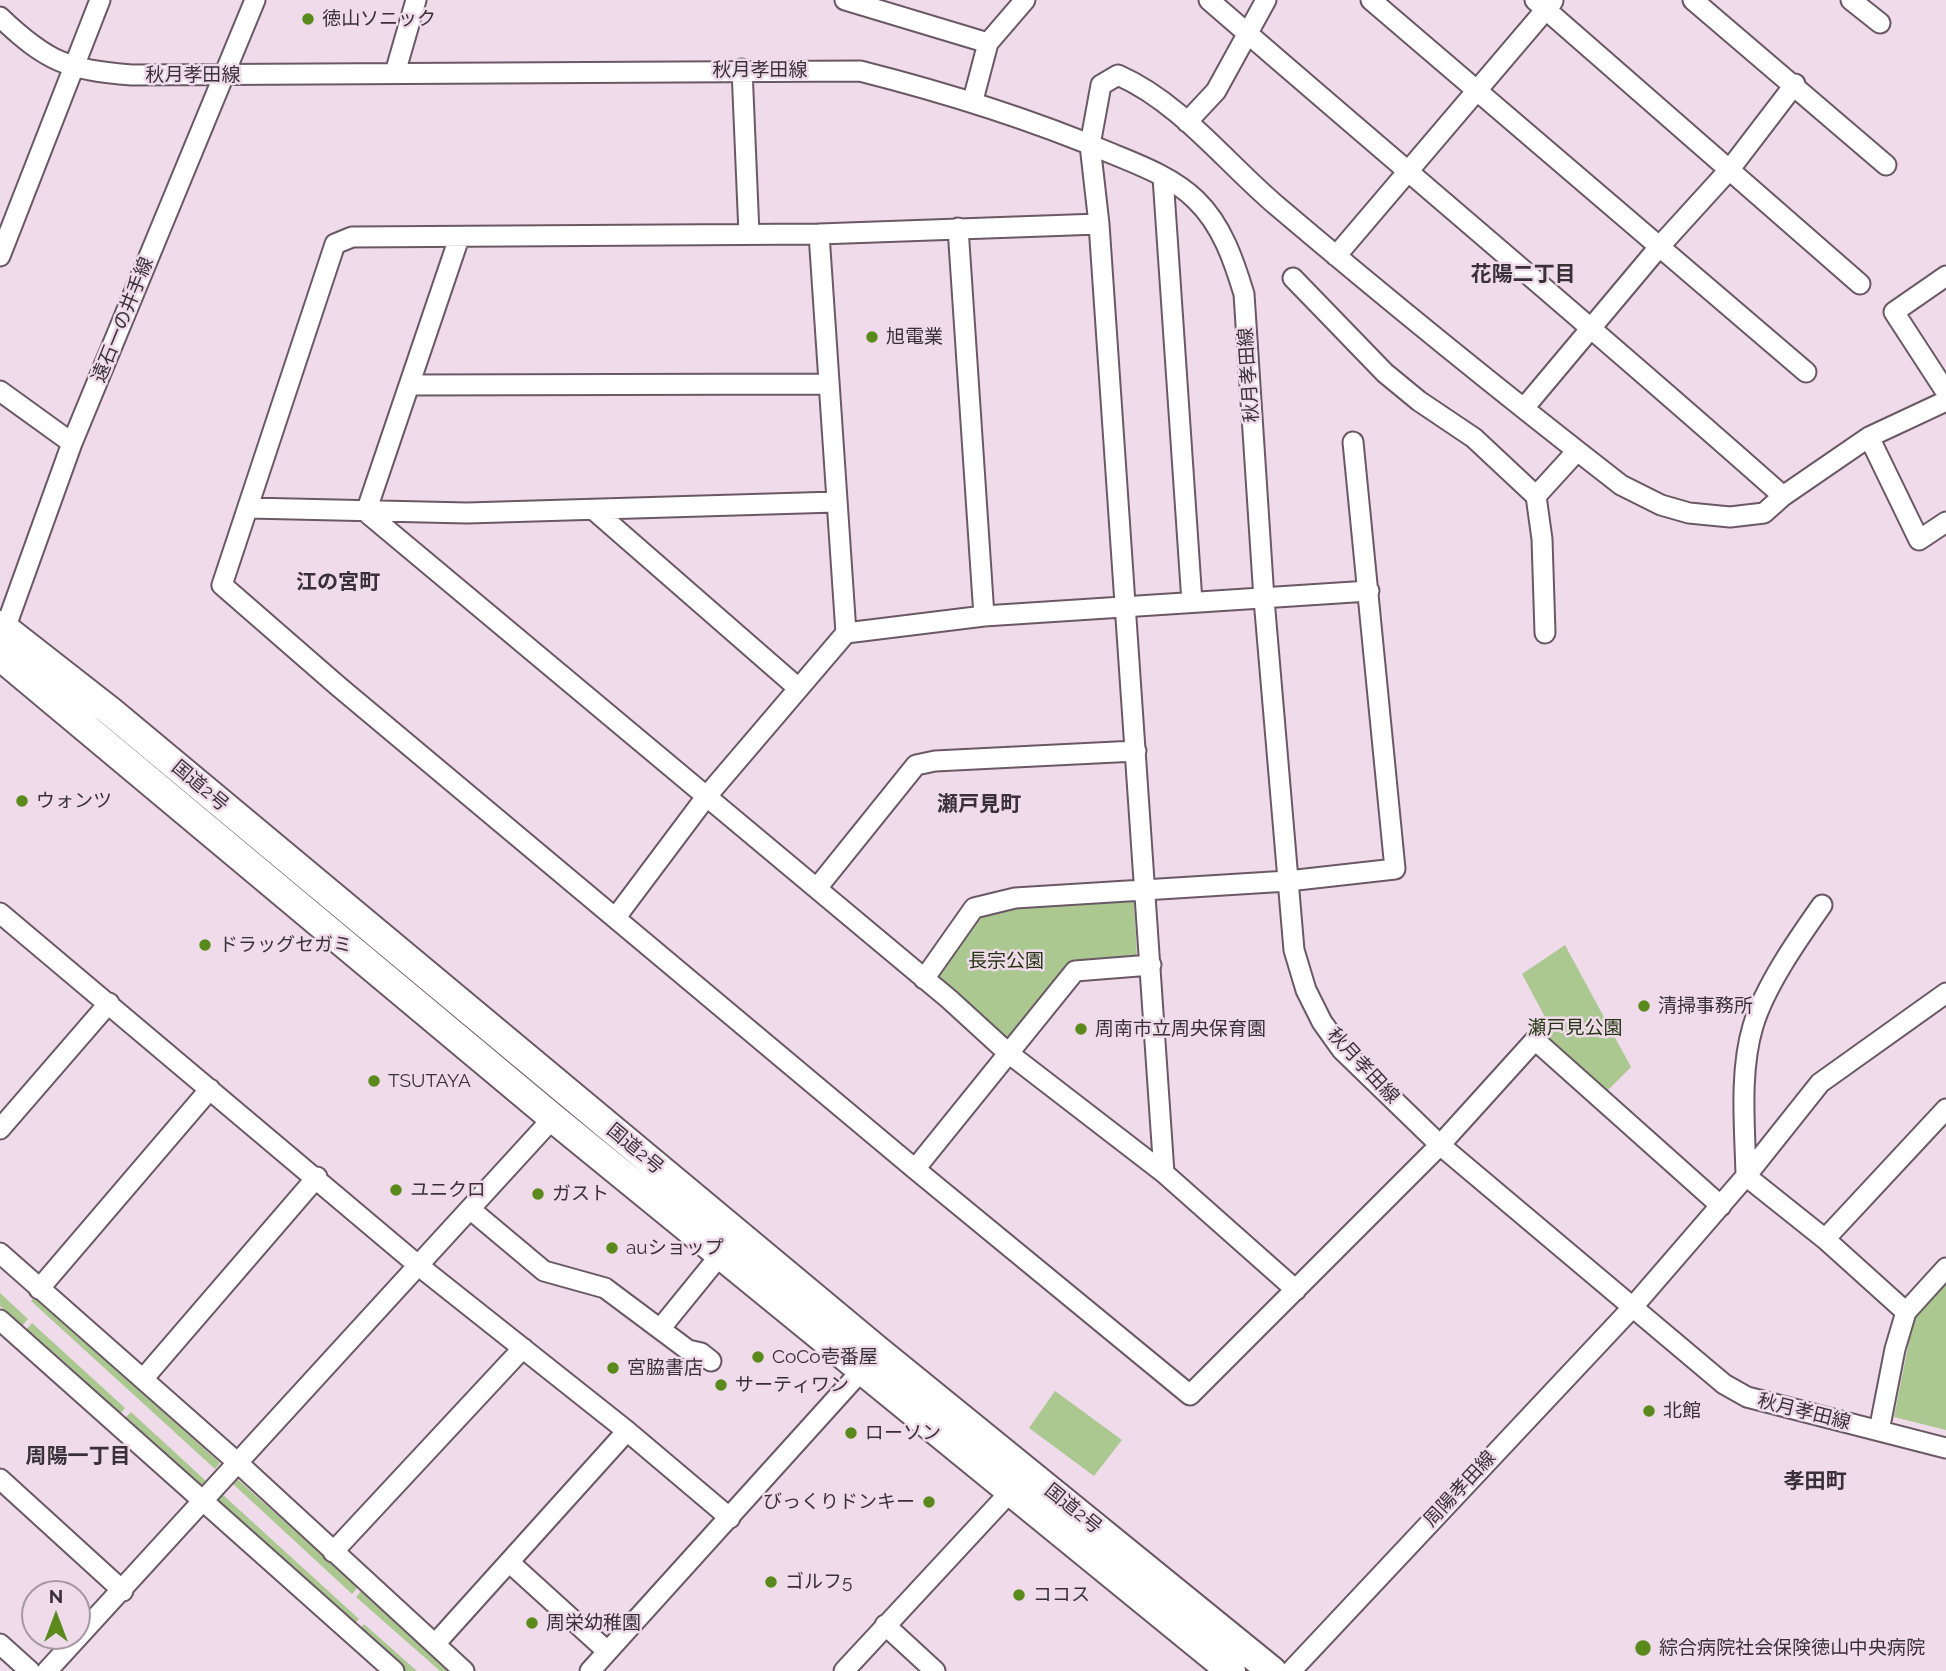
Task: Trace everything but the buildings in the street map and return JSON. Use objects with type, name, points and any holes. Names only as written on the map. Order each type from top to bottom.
[{"type":"highway","name":"国道2号","points":[[1,639],[553,1118],[1231,1671]]},
{"type":"highway","name":"国道2号","points":[[1,639],[110,710],[867,1341],[1272,1671]]},
{"type":"street","points":[[0,256],[100,0]]},
{"type":"street","name":"遠石一の井手線","points":[[1,639],[72,443],[255,0]]},
{"type":"street","points":[[396,73],[416,0]]},
{"type":"street","points":[[845,0],[887,6],[988,43]]},
{"type":"street","points":[[973,100],[988,43],[1025,0]]},
{"type":"street","points":[[1209,0],[1407,172],[1593,328],[1783,496]]},
{"type":"street","points":[[1187,122],[1216,91],[1266,0]]},
{"type":"street","points":[[1371,0],[1806,372]]},
{"type":"street","points":[[1851,0],[1880,23]]},
{"type":"street","points":[[1336,256],[1479,92],[1545,3],[1860,284]]},
{"type":"street","points":[[1703,3],[1886,165]]},
{"type":"street","name":"秋月孝田線","points":[[0,17],[32,47],[74,68],[132,75],[741,69],[860,71],[973,100],[1090,145],[1163,177],[1197,200],[1230,248],[1244,294],[1264,599],[1294,950],[1306,990],[1322,1022],[1342,1050],[1440,1145],[1724,1384],[1747,1397],[1946,1448]]},
{"type":"street","points":[[741,69],[749,234]]},
{"type":"street","points":[[1164,1173],[1099,224],[1090,145],[1101,85],[1118,75],[1149,89],[1259,191],[1336,256],[1577,451],[1639,496],[1689,513],[1730,517],[1764,513],[1783,496],[1869,437],[1946,401]]},
{"type":"street","points":[[1524,408],[1659,247],[1730,169],[1795,84]]},
{"type":"street","points":[[1163,177],[1192,602]]},
{"type":"street","points":[[1099,224],[819,234],[352,237],[335,244],[222,585],[338,686],[1189,1395],[1440,1145],[1535,1040],[1721,1206]]},
{"type":"street","points":[[958,228],[984,616]]},
{"type":"street","points":[[819,234],[827,384],[846,633]]},
{"type":"street","points":[[366,512],[459,238]]},
{"type":"street","points":[[1946,276],[1894,312],[1946,392]]},
{"type":"street","points":[[1293,278],[1385,373],[1474,438],[1536,496],[1542,539],[1545,633]]},
{"type":"street","points":[[409,385],[827,384]]},
{"type":"street","points":[[0,391],[72,443]]},
{"type":"street","points":[[1869,437],[1919,540],[1946,522]]},
{"type":"street","points":[[924,979],[974,908],[1015,898],[1288,881],[1395,869],[1353,442]]},
{"type":"street","points":[[1536,496],[1577,451]]},
{"type":"street","points":[[249,508],[366,512],[594,510],[836,502]]},
{"type":"street","points":[[594,510],[797,687]]},
{"type":"street","points":[[366,512],[817,888],[1007,1052],[1164,1173],[1296,1290]]},
{"type":"street","points":[[616,917],[706,797],[797,687],[846,633],[984,616],[1126,609],[1368,591]]},
{"type":"street","points":[[817,888],[916,765],[935,761],[1136,751]]},
{"type":"street","points":[[1822,905],[1788,957],[1753,1024],[1747,1054],[1746,1176],[1825,1239],[1906,1312]]},
{"type":"street","points":[[0,913],[317,1177],[419,1266],[627,1431],[730,1518]]},
{"type":"street","points":[[915,1169],[1075,971],[1151,965]]},
{"type":"street","name":"周陽孝田線","points":[[1291,1671],[1632,1309],[1746,1176],[1820,1083],[1946,993]]},
{"type":"street","points":[[0,1129],[109,1003]]},
{"type":"street","points":[[39,1289],[210,1089]]},
{"type":"street","points":[[1825,1239],[1946,1109]]},
{"type":"street","points":[[47,1671],[205,1502],[553,1118]]},
{"type":"street","points":[[143,1379],[317,1177]]},
{"type":"street","points":[[470,1209],[544,1270],[605,1288],[688,1350],[701,1353],[711,1361]]},
{"type":"street","points":[[0,1254],[238,1463],[464,1671]]},
{"type":"street","points":[[660,1329],[720,1254]]},
{"type":"street","points":[[1879,1431],[1895,1349],[1906,1312],[1946,1268]]},
{"type":"street","points":[[4,1333],[205,1502],[394,1671]]},
{"type":"street","points":[[332,1552],[523,1348]]},
{"type":"street","points":[[590,1671],[862,1370]]},
{"type":"street","points":[[435,1644],[627,1431]]},
{"type":"street","points":[[0,1479],[123,1591]]},
{"type":"street","points":[[844,1671],[1011,1491]]},
{"type":"street","points":[[509,1562],[607,1651]]},
{"type":"street","points":[[886,1625],[935,1671]]},
{"type":"street","points":[[0,1644],[30,1671]]},
{"type":"green space","name":"長宗公園","points":[[1134,898],[1137,958],[1077,961],[1067,968],[1006,1040],[935,973],[976,915],[1005,906]]},
{"type":"green space","name":"瀬戸見公園","points":[[1565,945],[1631,1067],[1604,1094],[1534,1033],[1546,1019],[1522,974]]},
{"type":"green space","points":[[1946,1285],[1946,1430],[1894,1417],[1914,1316]]},
{"type":"green space","points":[[0,1293],[28,1319],[22,1326],[0,1306]]},
{"type":"green space","points":[[35,1296],[220,1463],[215,1469],[31,1301]]},
{"type":"green space","points":[[32,1323],[125,1408],[120,1414],[26,1330]]},
{"type":"green space","points":[[1055,1391],[1122,1440],[1094,1476],[1029,1428]]},
{"type":"green space","points":[[131,1412],[206,1481],[201,1486],[126,1417]]},
{"type":"green space","points":[[236,1478],[358,1587],[352,1594],[232,1483]]},
{"type":"green space","points":[[222,1494],[359,1619],[353,1625],[217,1500]]},
{"type":"green space","points":[[362,1590],[452,1671],[440,1671],[356,1597]]},
{"type":"green space","points":[[364,1624],[417,1671],[405,1671],[359,1630]]},
{"type":"place","name":"徳山ソニック","points":[[308,19]]},
{"type":"place","name":"旭電業","points":[[872,337]]},
{"type":"place","name":"ウォンツ","points":[[22,801]]},
{"type":"place","name":"ドラッグセガミ","points":[[205,945]]},
{"type":"place","name":"清掃事務所","points":[[1644,1006]]},
{"type":"place","name":"周南市立周央保育園","points":[[1081,1029]]},
{"type":"place","name":"TSUTAYA","points":[[374,1081]]},
{"type":"place","name":"ユニクロ","points":[[396,1190]]},
{"type":"place","name":"ガスト","points":[[538,1194]]},
{"type":"place","name":"auショップ","points":[[612,1248]]},
{"type":"place","name":"CoCo壱番屋","points":[[758,1357]]},
{"type":"place","name":"宮脇書店","points":[[613,1368]]},
{"type":"place","name":"サーティワン","points":[[721,1385]]},
{"type":"place","name":"北館","points":[[1649,1411]]},
{"type":"place","name":"ローソン","points":[[851,1433]]},
{"type":"place","name":"びっくりドンキー","points":[[929,1502]]},
{"type":"place","name":"ゴルフ5","points":[[771,1582]]},
{"type":"place","name":"ココス","points":[[1019,1595]]},
{"type":"place","name":"周栄幼稚園","points":[[532,1623]]},
{"type":"place","name":"綜合病院社会保険徳山中央病院","points":[[1643,1648]]},
{"type":"district","name":"花陽二丁目","points":[[1523,275]]},
{"type":"district","name":"江の宮町","points":[[338,583]]},
{"type":"district","name":"瀬戸見町","points":[[979,805]]},
{"type":"district","name":"周陽一丁目","points":[[78,1457]]},
{"type":"district","name":"孝田町","points":[[1815,1482]]}]
